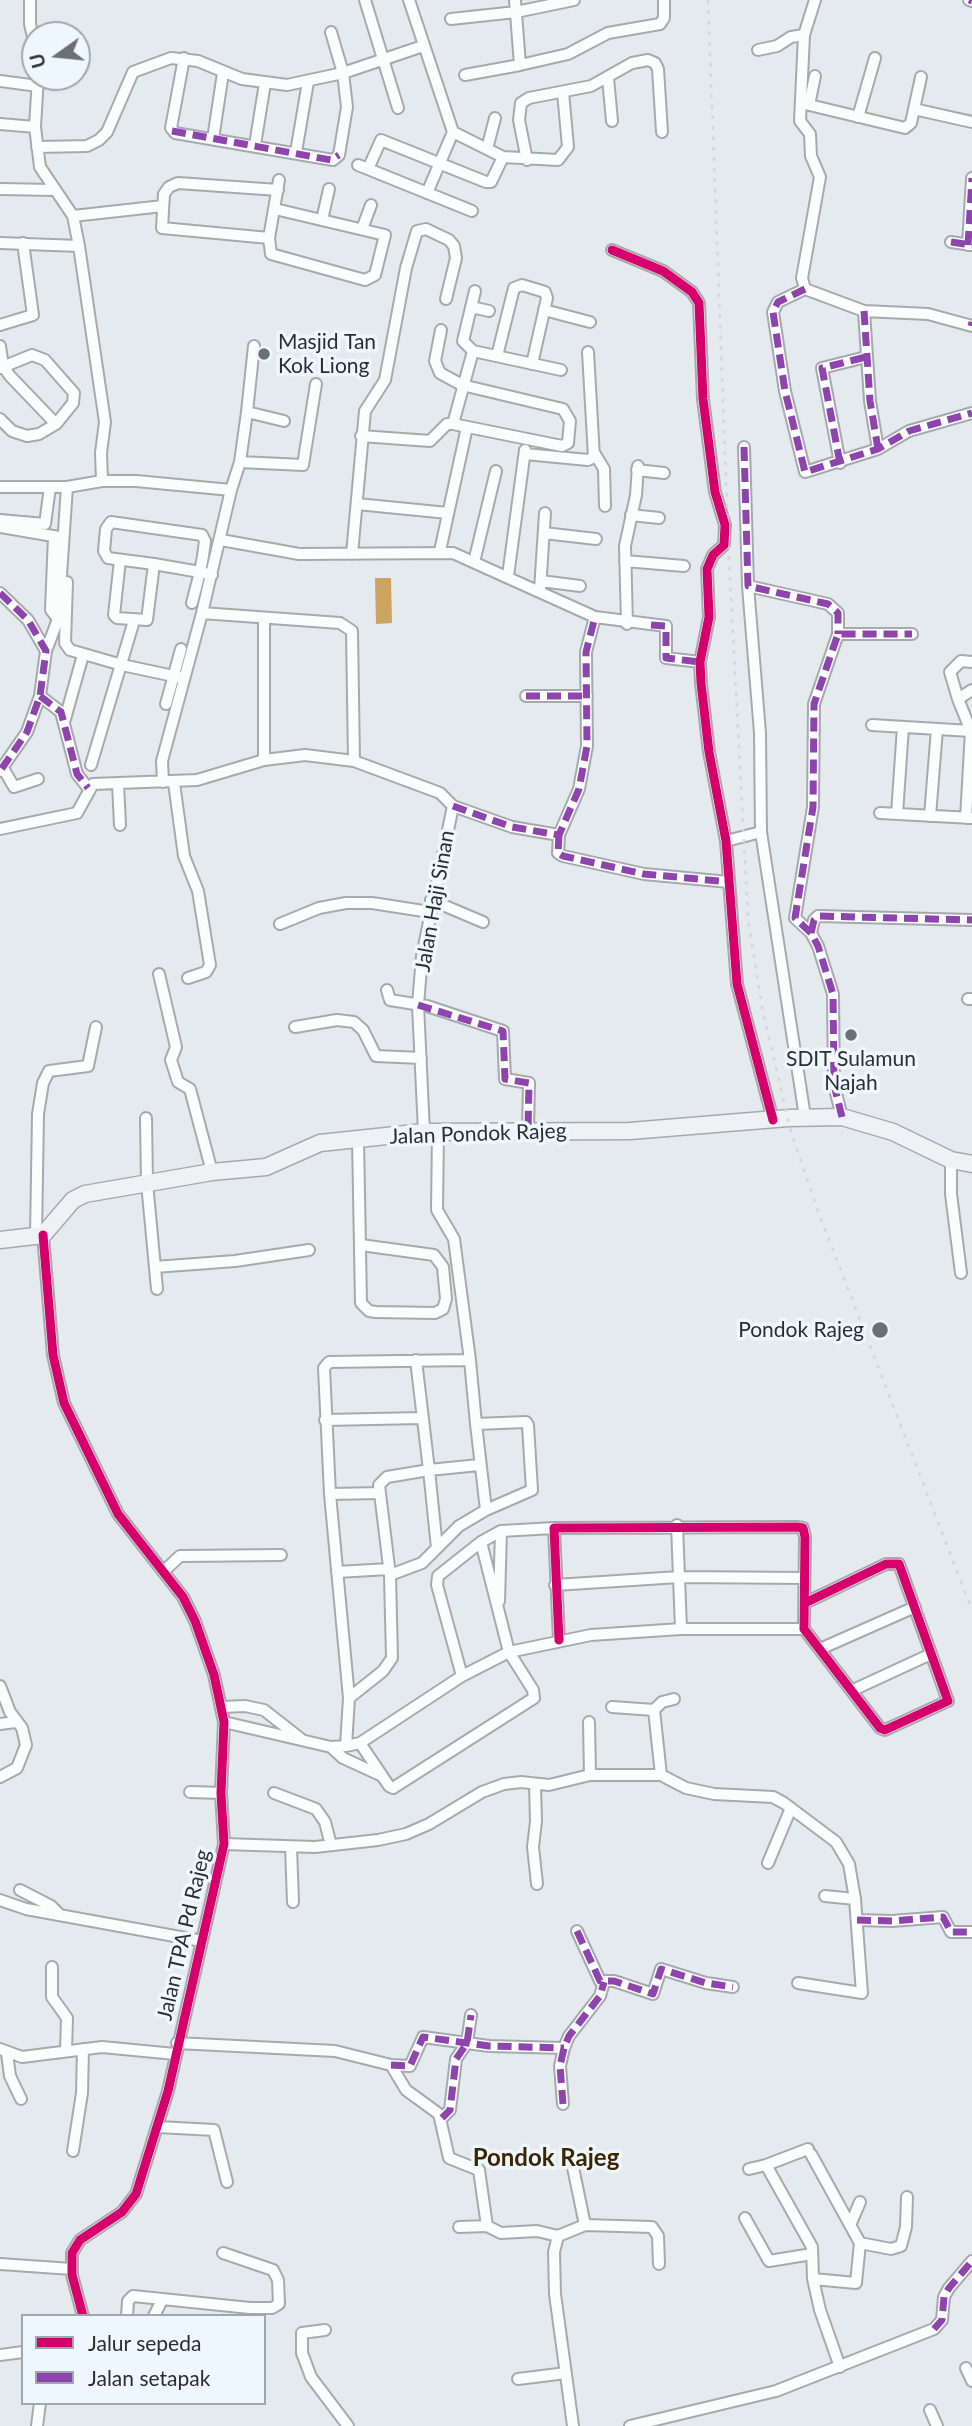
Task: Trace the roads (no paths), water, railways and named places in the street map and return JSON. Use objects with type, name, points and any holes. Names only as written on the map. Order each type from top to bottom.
[{"type":"main road","name":"Jalan Pondok Rajeg","points":[[39,1236],[73,1200],[85,1194],[212,1172],[266,1167],[320,1143],[431,1132],[630,1131],[805,1117],[842,1117],[893,1132],[951,1160],[972,1164]]},
{"type":"main road","points":[[0,1240],[39,1236]]},
{"type":"street","points":[[30,0],[32,21]]},
{"type":"street","points":[[409,0],[453,132],[427,193]]},
{"type":"street","points":[[515,0],[520,65]]},
{"type":"street","points":[[451,19],[516,12],[574,0]]},
{"type":"street","points":[[465,75],[568,54],[621,29],[660,24],[664,18],[664,0]]},
{"type":"street","points":[[805,104],[804,35],[815,0]]},
{"type":"street","points":[[365,1],[398,108]]},
{"type":"street","points":[[184,58],[172,131],[331,160],[338,158],[347,107],[343,73],[331,32]]},
{"type":"street","points":[[758,50],[804,35]]},
{"type":"street","points":[[37,148],[87,146],[99,140],[107,132],[133,72],[171,58],[184,58],[223,73],[265,83],[309,82],[423,46]]},
{"type":"street","points":[[858,117],[876,58]]},
{"type":"street","points":[[527,160],[519,120],[521,103],[529,98],[591,86],[632,63],[648,60],[655,63],[658,69],[662,132]]},
{"type":"street","points":[[213,139],[223,73]]},
{"type":"street","points":[[805,289],[802,278],[820,177],[811,156],[810,135],[800,121],[815,76]]},
{"type":"street","points":[[805,104],[905,128],[911,123],[921,77]]},
{"type":"street","points":[[608,78],[611,121]]},
{"type":"street","points":[[0,81],[21,81]]},
{"type":"street","points":[[296,152],[309,82]]},
{"type":"street","points":[[256,145],[265,83]]},
{"type":"street","points":[[38,91],[36,124],[40,167],[73,216],[79,246],[105,422],[101,453],[102,481]]},
{"type":"street","points":[[453,132],[503,158],[558,160],[568,147],[563,92]]},
{"type":"street","points":[[914,109],[972,122]]},
{"type":"street","points":[[487,149],[495,118]]},
{"type":"street","points":[[0,124],[36,124]]},
{"type":"street","points":[[472,211],[363,167],[381,140],[489,182],[503,158]]},
{"type":"street","points":[[951,242],[970,245],[972,178]]},
{"type":"street","points":[[269,238],[162,228],[164,194],[169,187],[178,183],[279,185],[269,238],[269,250],[275,257],[369,280],[375,275],[385,235],[275,209]]},
{"type":"street","points":[[0,189],[53,190]]},
{"type":"street","points":[[322,220],[329,189]]},
{"type":"street","points":[[362,229],[371,205]]},
{"type":"street","points":[[73,216],[163,206]]},
{"type":"street","points":[[352,554],[361,436],[366,407],[385,380],[406,268],[417,231],[426,229],[449,240],[454,246],[456,258],[446,299]]},
{"type":"street","points":[[0,243],[79,246]]},
{"type":"street","points":[[0,325],[33,315],[23,243]]},
{"type":"street","points":[[612,250],[663,271],[692,292],[699,303],[703,399],[715,492],[725,525],[724,545],[713,555],[707,569],[709,617],[700,663],[709,752],[726,841],[737,984],[773,1120]]},
{"type":"street","points":[[497,356],[514,288],[522,285],[545,292],[547,298],[532,364]]},
{"type":"street","points":[[972,325],[928,314],[861,309],[805,289],[778,302],[773,312],[785,391],[804,471],[839,463],[878,449],[909,431],[972,413]]},
{"type":"street","points":[[475,291],[463,341],[473,351],[561,370]]},
{"type":"street","points":[[471,307],[489,311]]},
{"type":"street","points":[[859,324],[861,309]]},
{"type":"street","points":[[861,309],[878,449]]},
{"type":"street","points":[[544,310],[590,322]]},
{"type":"street","points":[[361,436],[430,441],[447,424],[453,424],[527,440],[566,445],[570,421],[563,410],[463,385],[440,373],[435,366],[441,330]]},
{"type":"street","points":[[0,346],[2,367],[56,424]]},
{"type":"street","points":[[192,603],[221,540],[231,490],[240,463],[254,346]]},
{"type":"street","points":[[453,424],[473,351]]},
{"type":"street","points":[[589,352],[595,454],[604,470],[604,506]]},
{"type":"street","points":[[0,419],[12,431],[27,436],[38,434],[56,424],[73,403],[74,393],[45,359],[32,355],[2,367]]},
{"type":"street","points":[[839,463],[822,368],[866,357]]},
{"type":"street","points":[[240,463],[303,465],[316,384]]},
{"type":"street","points":[[247,412],[284,421]]},
{"type":"street","points":[[440,551],[467,428]]},
{"type":"street","points":[[509,576],[527,440]]},
{"type":"street","points":[[744,447],[748,586],[760,733],[761,832],[805,1117]]},
{"type":"street","points":[[525,454],[588,460],[595,454]]},
{"type":"street","points":[[627,624],[625,561],[637,468],[664,473]]},
{"type":"street","points":[[474,562],[496,471]]},
{"type":"street","points":[[0,487],[67,487],[102,481],[135,481],[231,490]]},
{"type":"street","points":[[0,520],[45,524],[50,487]]},
{"type":"street","points":[[38,779],[14,786],[2,769],[27,732],[40,696],[46,651],[58,619],[58,537],[67,487]]},
{"type":"street","points":[[357,504],[448,513]]},
{"type":"street","points":[[541,585],[545,513]]},
{"type":"street","points":[[631,515],[659,518]]},
{"type":"street","points":[[166,704],[179,677],[202,613],[206,573],[205,541],[202,535],[111,522],[106,529],[104,551],[108,558],[206,573]]},
{"type":"street","points":[[0,527],[58,537]]},
{"type":"street","points":[[544,533],[596,539]]},
{"type":"street","points":[[221,540],[299,554],[440,551],[541,585],[580,586]]},
{"type":"street","points":[[120,560],[114,615],[117,618],[148,620],[154,564]]},
{"type":"street","points":[[625,561],[684,566]]},
{"type":"street","points":[[67,571],[65,643],[70,650],[179,677]]},
{"type":"street","points":[[541,585],[595,617],[627,624],[666,626],[666,658],[700,663]]},
{"type":"street","points":[[748,586],[834,607],[839,619],[838,634],[814,704],[813,807],[795,918],[811,933],[833,994],[834,1085],[842,1117]]},
{"type":"street","points":[[0,593],[28,620],[46,651]]},
{"type":"street","points":[[202,613],[340,623],[352,631],[354,761]]},
{"type":"street","points":[[595,617],[586,652],[587,746],[579,789],[559,835],[558,853],[644,874],[729,882]]},
{"type":"street","points":[[264,619],[264,760]]},
{"type":"street","points":[[91,765],[133,624]]},
{"type":"street","points":[[838,634],[912,634]]},
{"type":"street","points":[[181,649],[179,677],[162,761],[184,856],[198,891],[210,965],[206,972],[188,978]]},
{"type":"street","points":[[65,719],[83,655]]},
{"type":"street","points":[[880,813],[969,818],[971,731],[950,672],[961,661],[972,662]]},
{"type":"street","points":[[958,699],[972,690]]},
{"type":"street","points":[[0,829],[77,813],[88,788],[77,774],[61,712],[40,696]]},
{"type":"street","points":[[526,696],[587,696]]},
{"type":"street","points":[[872,725],[971,731]]},
{"type":"street","points":[[897,814],[903,727]]},
{"type":"street","points":[[930,816],[937,729]]},
{"type":"street","name":"Jalan Haji Sinan","points":[[88,788],[93,784],[197,780],[264,760],[305,755],[354,761],[440,793],[453,806],[431,906],[418,1005],[437,1210],[454,1239],[486,1510]]},
{"type":"street","points":[[118,784],[120,825]]},
{"type":"street","points":[[453,806],[512,827],[559,835]]},
{"type":"street","points":[[726,841],[761,832]]},
{"type":"street","points":[[280,924],[319,908],[346,903],[431,906],[483,922]]},
{"type":"street","points":[[811,933],[818,916],[972,920]]},
{"type":"street","points":[[159,974],[176,1047],[172,1060],[178,1082],[190,1089],[212,1172]]},
{"type":"street","points":[[387,990],[390,1000],[418,1005],[503,1031],[505,1079],[529,1083],[528,1130]]},
{"type":"street","points":[[295,1027],[337,1020],[354,1023],[363,1030],[376,1055],[421,1058]]},
{"type":"street","name":"Jalan TPA Pd Rajeg","points":[[72,2269],[72,2253],[80,2240],[122,2212],[136,2194],[158,2127],[224,1844],[221,1793],[224,1721],[195,1621],[164,1571],[118,1514],[64,1404],[53,1355],[39,1236],[38,1114],[43,1083],[50,1071],[88,1066],[96,1027]]},
{"type":"street","points":[[146,1118],[147,1182],[157,1289]]},
{"type":"street","points":[[358,1139],[361,1245],[358,1295],[364,1308],[376,1312],[435,1313],[443,1309],[446,1299],[443,1267],[434,1255],[361,1245]]},
{"type":"street","points":[[951,1160],[951,1194],[961,1273]]},
{"type":"street","points":[[155,1267],[235,1261],[309,1250]]},
{"type":"street","points":[[416,1360],[437,1548]]},
{"type":"street","points":[[346,1746],[345,1724],[349,1698],[330,1494],[324,1368],[329,1362],[470,1360]]},
{"type":"street","points":[[325,1420],[422,1418]]},
{"type":"street","points":[[337,1572],[390,1572],[422,1563],[459,1526],[486,1510],[532,1490],[528,1425],[476,1424]]},
{"type":"street","points":[[349,1698],[383,1671],[392,1658],[390,1572],[380,1493],[381,1481],[387,1477],[429,1470],[480,1465]]},
{"type":"street","points":[[330,1494],[380,1493]]},
{"type":"street","points":[[677,1525],[681,1629]]},
{"type":"street","points":[[462,1676],[437,1580],[481,1542],[501,1531],[677,1525],[803,1528],[804,1629],[885,1730],[946,1704],[947,1692],[901,1568],[891,1563],[805,1603]]},
{"type":"street","points":[[554,1528],[558,1640]]},
{"type":"street","points":[[499,1602],[501,1531]]},
{"type":"street","points":[[360,1743],[389,1786],[399,1786],[534,1698],[533,1690],[509,1652],[499,1602],[481,1542]]},
{"type":"street","points":[[164,1571],[180,1556],[281,1555]]},
{"type":"street","points":[[555,1585],[678,1577],[804,1578]]},
{"type":"street","points":[[820,1649],[915,1607]]},
{"type":"street","points":[[224,1721],[331,1747],[346,1746],[360,1743],[462,1676],[509,1652],[558,1640],[681,1629],[804,1629]]},
{"type":"street","points":[[853,1690],[931,1654]]},
{"type":"street","points":[[0,1686],[15,1722],[25,1735],[24,1756],[11,1773],[0,1777]]},
{"type":"street","points":[[612,1707],[654,1710],[662,1702],[674,1699]]},
{"type":"street","points":[[222,1707],[244,1706],[264,1710],[303,1741]]},
{"type":"street","points":[[654,1710],[661,1775]]},
{"type":"street","points":[[0,1724],[15,1722]]},
{"type":"street","points":[[589,1722],[590,1775]]},
{"type":"street","points":[[331,1747],[343,1758],[382,1776]]},
{"type":"street","points":[[224,1844],[291,1847],[331,1845],[406,1834],[429,1825],[482,1792],[513,1782],[535,1785],[590,1775],[661,1775],[686,1788],[713,1794],[762,1795],[791,1808],[836,1842],[849,1864],[858,1920],[862,1993],[798,1983]]},
{"type":"street","points":[[535,1785],[536,1821],[533,1847],[537,1884]]},
{"type":"street","points":[[190,1792],[221,1793]]},
{"type":"street","points":[[274,1793],[316,1809],[326,1822],[331,1845]]},
{"type":"street","points":[[768,1863],[791,1808]]},
{"type":"street","points":[[291,1847],[293,1902]]},
{"type":"street","points":[[20,1890],[51,1906],[60,1915]]},
{"type":"street","points":[[825,1896],[855,1899]]},
{"type":"street","points":[[0,1900],[60,1915],[202,1941]]},
{"type":"street","points":[[858,1920],[892,1921],[943,1917],[951,1933],[972,1931]]},
{"type":"street","points":[[577,1931],[596,1976],[604,1982],[614,1982],[654,1994],[661,1969],[706,1983],[733,1987]]},
{"type":"street","points":[[52,1967],[52,1995],[67,2018],[66,2051]]},
{"type":"street","points":[[564,2104],[561,2066],[565,2048],[582,2018],[600,1996],[604,1982]]},
{"type":"street","points":[[442,2118],[451,2106],[456,2059],[467,2042],[471,2015]]},
{"type":"street","points":[[3,2051],[22,2057],[83,2049],[118,2048],[335,2051],[391,2065],[411,2065],[423,2037],[501,2047],[565,2048]]},
{"type":"street","points":[[73,2151],[82,2093],[83,2049]]},
{"type":"street","points":[[3,2051],[10,2076],[21,2099]]},
{"type":"street","points":[[391,2065],[406,2090],[442,2118],[449,2158],[474,2166],[482,2175],[487,2226]]},
{"type":"street","points":[[158,2127],[214,2130],[227,2182]]},
{"type":"street","points":[[749,2169],[810,2151],[860,2243],[856,2283],[813,2279]]},
{"type":"street","points":[[571,2158],[585,2225]]},
{"type":"street","points":[[766,2165],[812,2247],[813,2279],[840,2367]]},
{"type":"street","points":[[860,2243],[891,2249],[901,2246],[906,2227],[907,2197]]},
{"type":"street","points":[[851,2223],[860,2202]]},
{"type":"street","points":[[745,2217],[769,2261],[812,2254]]},
{"type":"street","points":[[459,2227],[487,2226],[501,2232],[537,2231],[558,2236],[585,2225],[652,2227],[658,2236],[659,2264]]},
{"type":"street","points":[[558,2236],[554,2252],[555,2294],[573,2426]]},
{"type":"street","points":[[127,2314],[128,2301],[132,2297],[250,2308],[272,2308],[279,2304],[278,2280],[273,2270],[223,2253]]},
{"type":"street","points":[[630,2426],[776,2391],[934,2329],[942,2320],[944,2297],[948,2288],[972,2261]]},
{"type":"street","points":[[0,2264],[72,2269],[85,2314]]},
{"type":"street","points":[[155,2314],[162,2300]]},
{"type":"street","points":[[325,2330],[302,2333],[302,2353],[311,2377],[348,2426]]},
{"type":"street","points":[[0,2355],[21,2352]]},
{"type":"street","points":[[966,2368],[972,2381]]},
{"type":"street","points":[[518,2379],[566,2373]]},
{"type":"street","points":[[37,2426],[40,2405]]},
{"type":"street","points":[[930,2410],[937,2426]]},
{"type":"railway","points":[[708,0],[729,559],[748,919],[763,1013],[791,1132],[818,1211],[972,1610]]},
{"type":"place","name":"Masjid Tan Kok Liong","points":[[264,354]]},
{"type":"place","name":"SDIT Sulamun Najah","points":[[851,1035]]},
{"type":"place","name":"Pondok Rajeg","points":[[880,1330]]},
{"type":"district","name":"Pondok Rajeg","points":[[546,2158]]}]
